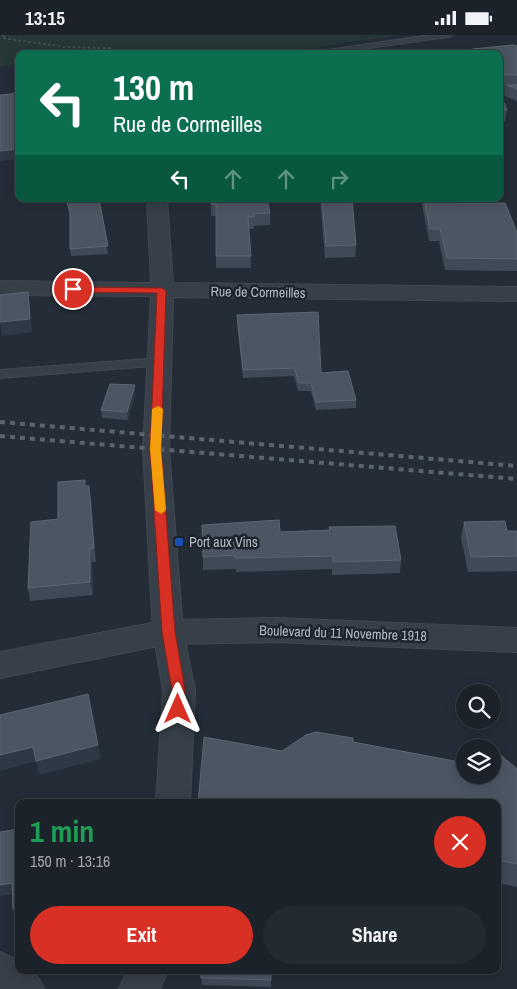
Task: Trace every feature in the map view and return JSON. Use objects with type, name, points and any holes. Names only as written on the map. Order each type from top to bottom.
[{"type":"street","points":[[157,202],[162,291],[156,449],[168,632],[179,690],[173,799]]},
{"type":"street","name":"Rue de Cormeilles","points":[[0,288],[517,294]]},
{"type":"street","name":"Boulevard du 11 Novembre 1918","points":[[0,665],[168,632],[277,630],[517,640]]},
{"type":"street","points":[[0,971],[24,989]]},
{"type":"street","points":[[139,989],[147,974]]},
{"type":"lane","points":[[335,50],[448,35]]},
{"type":"lane","points":[[503,91],[517,91]]},
{"type":"lane","points":[[0,374],[160,362]]},
{"type":"path","points":[[2,35],[6,36],[2,37],[65,47],[112,48],[103,50]]},
{"type":"shaded area","points":[[0,35],[400,35],[294,50],[15,50],[15,64],[0,67]]},
{"type":"building","points":[[517,46],[517,75],[503,75],[503,50],[467,50]]},
{"type":"building","points":[[507,85],[517,85],[517,89]]},
{"type":"building","points":[[15,93],[15,149],[0,151],[0,95]]},
{"type":"building","points":[[503,100],[507,110],[503,110]]},
{"type":"building","points":[[67,202],[100,202],[108,246],[70,249],[70,212]]},
{"type":"building","points":[[211,202],[268,202],[270,213],[254,214],[254,217],[248,217],[251,256],[216,256],[216,204],[211,204]]},
{"type":"building","points":[[322,202],[352,202],[356,245],[326,246]]},
{"type":"building","points":[[425,202],[505,203],[517,232],[517,259],[447,258],[440,229],[430,229]]},
{"type":"building","points":[[28,292],[30,319],[0,322],[0,295]]},
{"type":"building","points":[[318,312],[321,373],[348,371],[356,400],[316,402],[311,383],[299,383],[294,368],[243,370],[237,315]]},
{"type":"building","points":[[110,384],[135,385],[127,412],[101,410]]},
{"type":"building","points":[[85,480],[85,486],[89,486],[94,548],[90,549],[90,582],[28,588],[31,522],[58,519],[58,482]]},
{"type":"building","points":[[279,520],[280,532],[330,530],[329,527],[395,526],[401,560],[333,562],[333,556],[235,558],[235,555],[203,557],[202,525]]},
{"type":"building","points":[[505,521],[507,531],[517,531],[517,556],[471,557],[464,522]]},
{"type":"building","points":[[88,694],[98,745],[36,761],[33,747],[0,755],[0,715]]},
{"type":"building","points":[[316,732],[353,738],[353,742],[456,761],[456,784],[501,784],[501,755],[517,769],[517,864],[501,861],[501,799],[198,799],[204,737],[282,751],[306,735]]},
{"type":"building","points":[[15,830],[15,909],[13,909],[12,883],[0,885],[0,832]]},
{"type":"building","points":[[201,974],[271,974],[271,980],[201,978]]},
{"type":"railway","points":[[0,422],[517,466]]},
{"type":"railway","points":[[0,436],[517,479]]},
{"type":"slow traffic","points":[[158,409],[156,449],[161,510]]},
{"type":"place","name":"Port aux Vins","points":[[179,542]]},
{"type":"route","points":[[73,289],[162,291],[156,449],[167,585],[168,632],[179,690],[178,709]]}]
